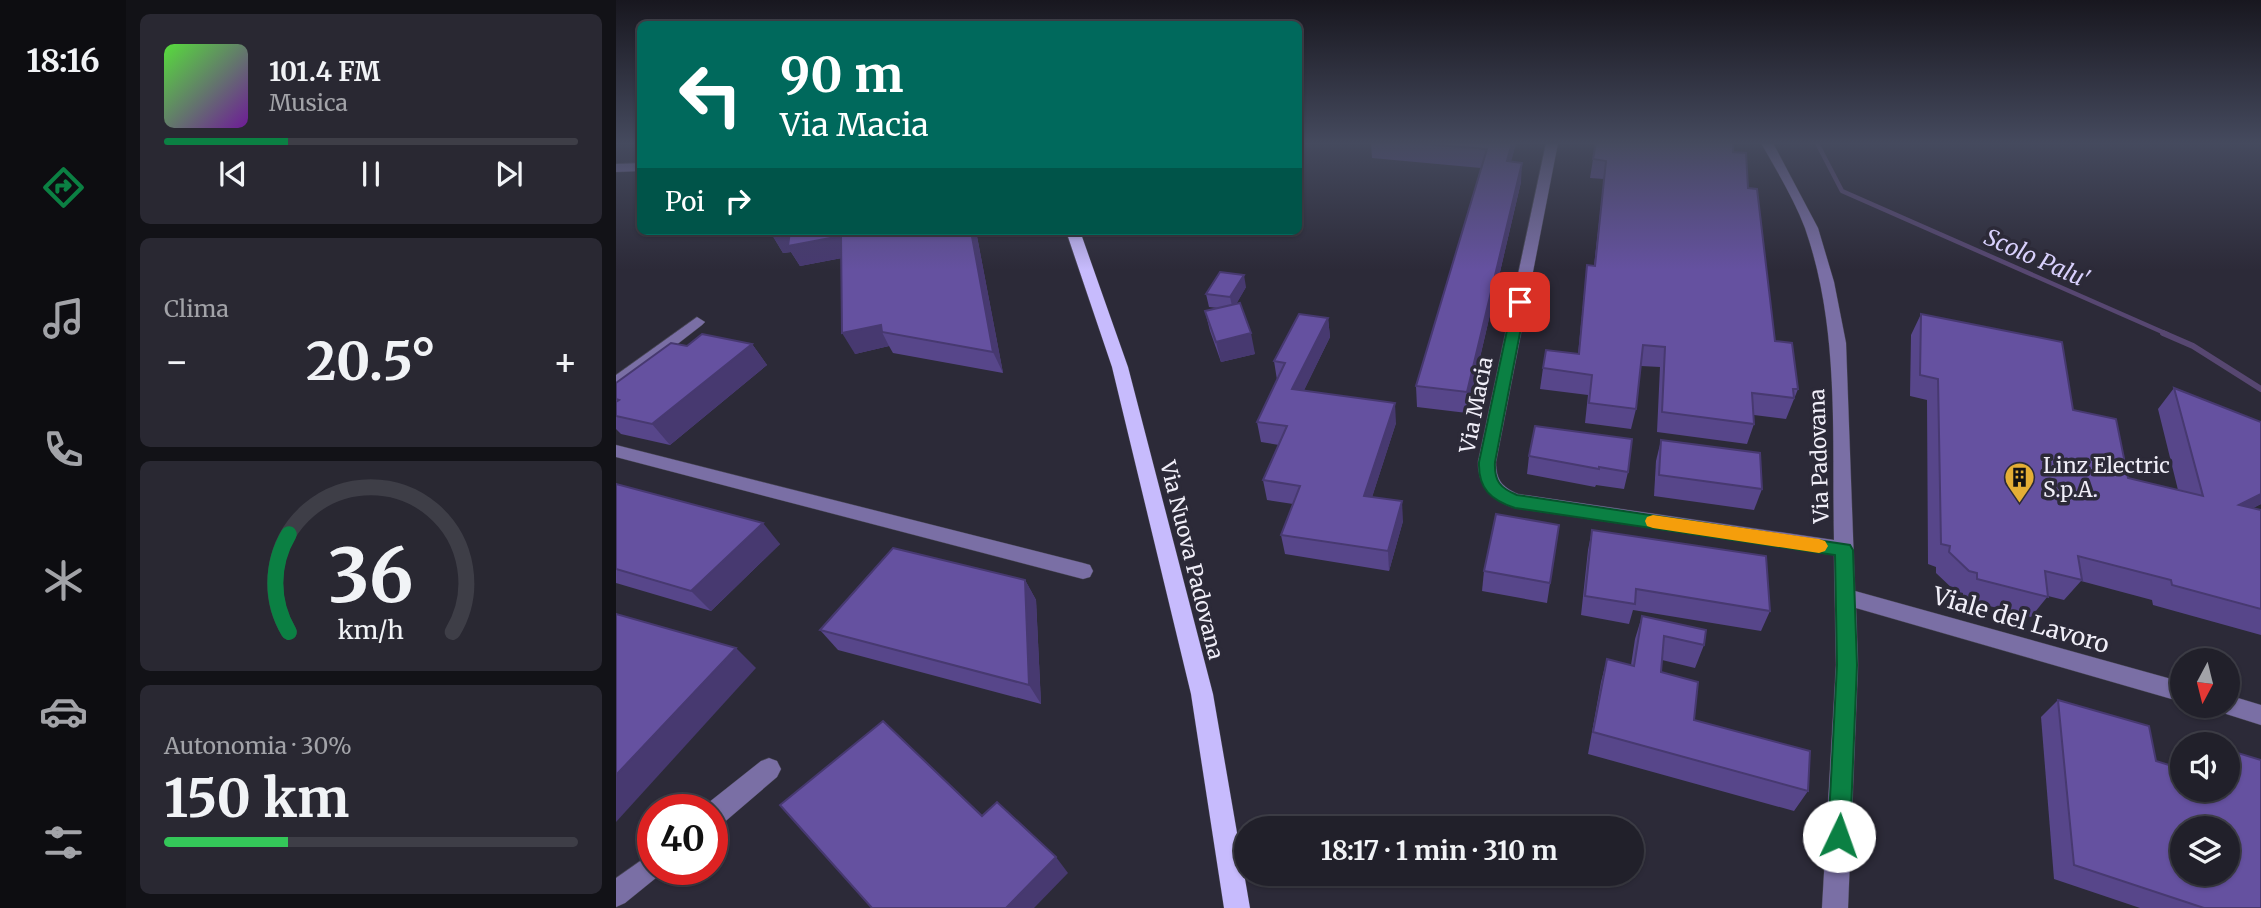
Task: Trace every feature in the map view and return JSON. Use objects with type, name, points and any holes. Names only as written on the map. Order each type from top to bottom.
[{"type":"main road","name":"Via Nuova Padovana","points":[[1074,235],[1120,367],[1198,681],[1237,908]]},
{"type":"street","name":"Via Macia","points":[[1543,185],[1487,462],[1486,476],[1497,494],[1515,501],[1844,550]]},
{"type":"street","name":"Via Padovana","points":[[1791,185],[1811,228],[1827,282],[1838,343],[1847,665],[1835,908]]},
{"type":"street","points":[[616,383],[697,323]]},
{"type":"street","points":[[616,451],[1083,571]]},
{"type":"street","name":"Viale del Lavoro","points":[[1845,597],[2170,689]]},
{"type":"street","points":[[2240,709],[2261,715]]},
{"type":"street","points":[[728,803],[769,769]]},
{"type":"street","points":[[616,894],[637,877]]},
{"type":"building","points":[[1476,185],[1517,185],[1467,392],[1416,386]]},
{"type":"building","points":[[1603,185],[1748,185],[1748,188],[1757,189],[1775,341],[1792,343],[1798,389],[1793,389],[1794,398],[1752,393],[1754,424],[1662,412],[1665,347],[1643,345],[1636,409],[1589,403],[1592,375],[1543,368],[1546,350],[1579,354],[1587,265],[1595,266]]},
{"type":"building","points":[[789,235],[972,235],[993,352],[882,332],[881,325],[842,333],[841,236],[788,246]]},
{"type":"building","points":[[1220,272],[1244,275],[1230,297],[1206,294]]},
{"type":"building","points":[[1240,303],[1251,333],[1216,342],[1205,311]]},
{"type":"building","points":[[1299,314],[1328,318],[1292,389],[1395,403],[1364,496],[1402,501],[1388,551],[1281,535],[1300,486],[1263,480],[1287,426],[1257,422],[1285,363],[1274,361]]},
{"type":"building","points":[[1921,314],[2062,342],[2073,410],[2116,419],[2128,478],[2203,496],[2174,388],[2261,422],[2261,494],[2239,505],[2261,510],[2261,609],[2172,585],[2171,580],[2078,556],[2082,580],[2045,571],[2048,597],[1977,579],[1977,573],[1969,571],[1949,552],[1950,546],[1941,544],[1938,379],[1920,375]]},
{"type":"building","points":[[702,334],[752,344],[652,424],[616,416],[616,402],[619,400],[616,399],[616,383],[671,343],[687,346]]},
{"type":"building","points":[[1535,426],[1632,439],[1628,472],[1529,456]]},
{"type":"building","points":[[1661,440],[1760,453],[1762,489],[1659,475]]},
{"type":"building","points":[[616,484],[763,523],[691,591],[616,569]]},
{"type":"building","points":[[1496,514],[1559,525],[1550,583],[1484,571]]},
{"type":"building","points":[[1592,530],[1766,556],[1770,611],[1636,589],[1635,604],[1585,596]]},
{"type":"building","points":[[893,548],[1025,580],[1029,685],[820,630]]},
{"type":"building","points":[[616,614],[736,648],[616,775]]},
{"type":"building","points":[[1642,616],[1706,630],[1704,645],[1664,636],[1661,672],[1698,682],[1694,720],[1810,751],[1808,791],[1593,732],[1607,659],[1634,666]]},
{"type":"building","points":[[2058,700],[2149,726],[2156,761],[2170,765],[2170,802],[2240,802],[2240,754],[2261,760],[2261,908],[2204,908],[2074,865]]},
{"type":"building","points":[[883,721],[982,816],[997,802],[1056,857],[1006,908],[872,908],[780,805]]},
{"type":"waterway","name":"Scolo Palu'","points":[[1839,185],[1842,191],[2167,334]]},
{"type":"waterway","name":"Scolo Palu'","points":[[2163,333],[2193,346],[2261,389]]},
{"type":"slow traffic","points":[[1653,521],[1819,546]]},
{"type":"place","name":"Linz Electric S.p.A.","points":[[2020,504]]},
{"type":"route","points":[[1520,302],[1487,462],[1486,476],[1497,494],[1515,501],[1844,550],[1847,665],[1839,836]]}]
